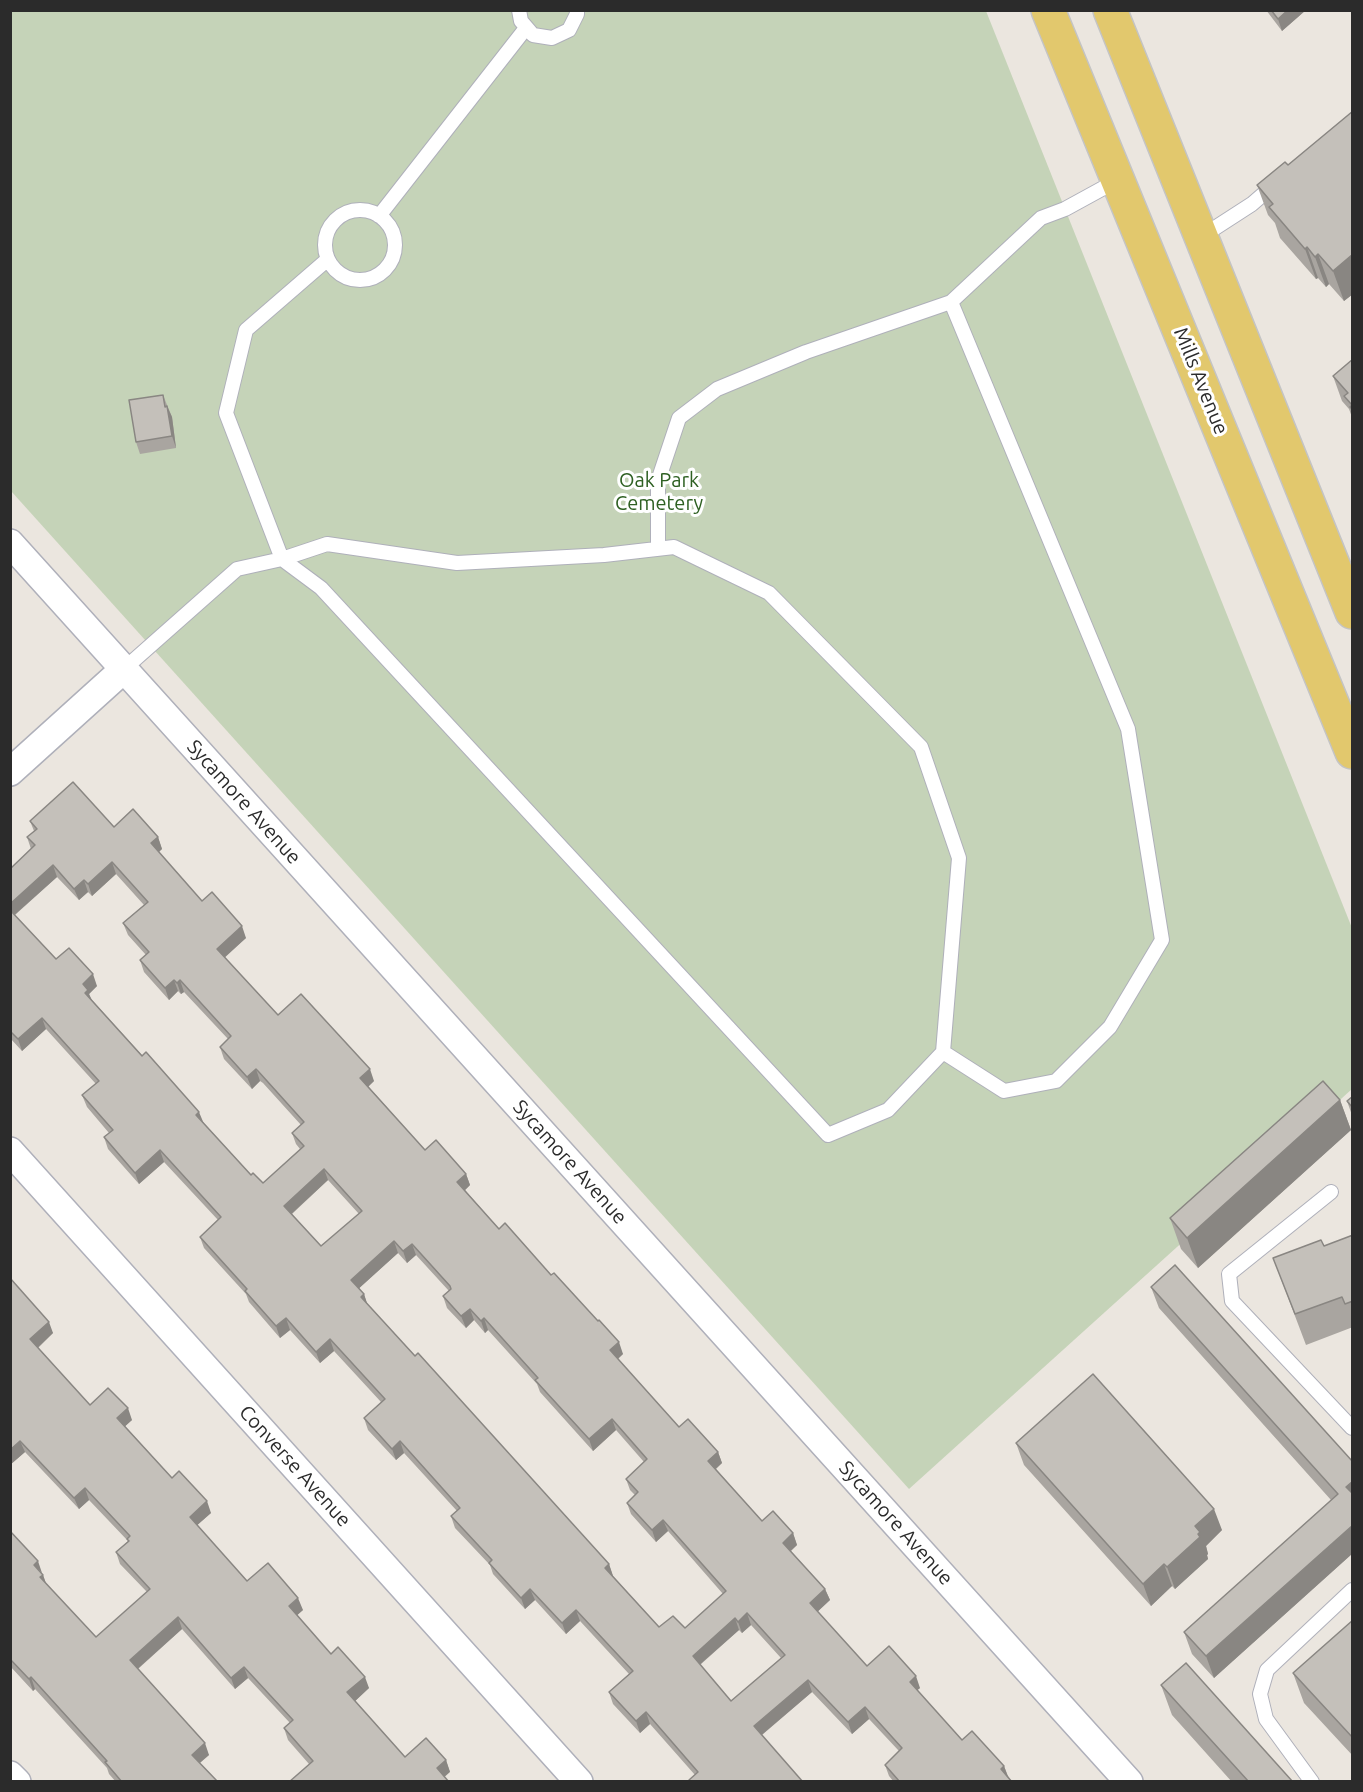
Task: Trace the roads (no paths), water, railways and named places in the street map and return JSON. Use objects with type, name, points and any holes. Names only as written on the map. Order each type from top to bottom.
[{"type":"main road","name":"Mills Avenue","points":[[1048,10],[1352,748]]},
{"type":"main road","points":[[1110,10],[1353,612]]},
{"type":"street","name":"Sycamore Avenue","points":[[10,543],[1129,1782]]},
{"type":"street","points":[[10,772],[124,669]]},
{"type":"street","name":"Converse Avenue","points":[[10,1151],[579,1782]]},
{"type":"street","points":[[10,1775],[17,1782]]},
{"type":"lane","points":[[519,10],[521,21],[533,35],[552,38],[569,30],[577,10]]},
{"type":"lane","points":[[379,216],[526,28]]},
{"type":"lane","points":[[1201,237],[1252,204],[1285,175]]},
{"type":"lane","points":[[658,548],[658,481],[679,418],[717,388],[806,352],[951,303],[1041,218],[1065,209],[1118,180]]},
{"type":"lane","points":[[368,209],[379,216],[387,221],[396,242],[391,264],[374,278],[351,281],[332,269],[323,248],[328,226],[346,211],[368,209]]},
{"type":"lane","points":[[124,669],[237,569],[282,559],[327,544],[457,563],[604,555],[674,547],[769,593],[921,747],[959,858],[943,1052],[888,1110],[828,1135],[321,588],[282,559],[226,412],[246,330],[328,259]]},
{"type":"lane","points":[[943,1052],[1004,1091],[1056,1081],[1110,1027],[1162,940],[1128,729],[951,303]]},
{"type":"lane","points":[[1331,1192],[1229,1274],[1232,1301],[1353,1428]]},
{"type":"lane","points":[[1312,1782],[1266,1719],[1260,1694],[1267,1670],[1353,1590]]},
{"type":"park label","name":"Oak Park Cemetery","points":[[659,492]]}]
